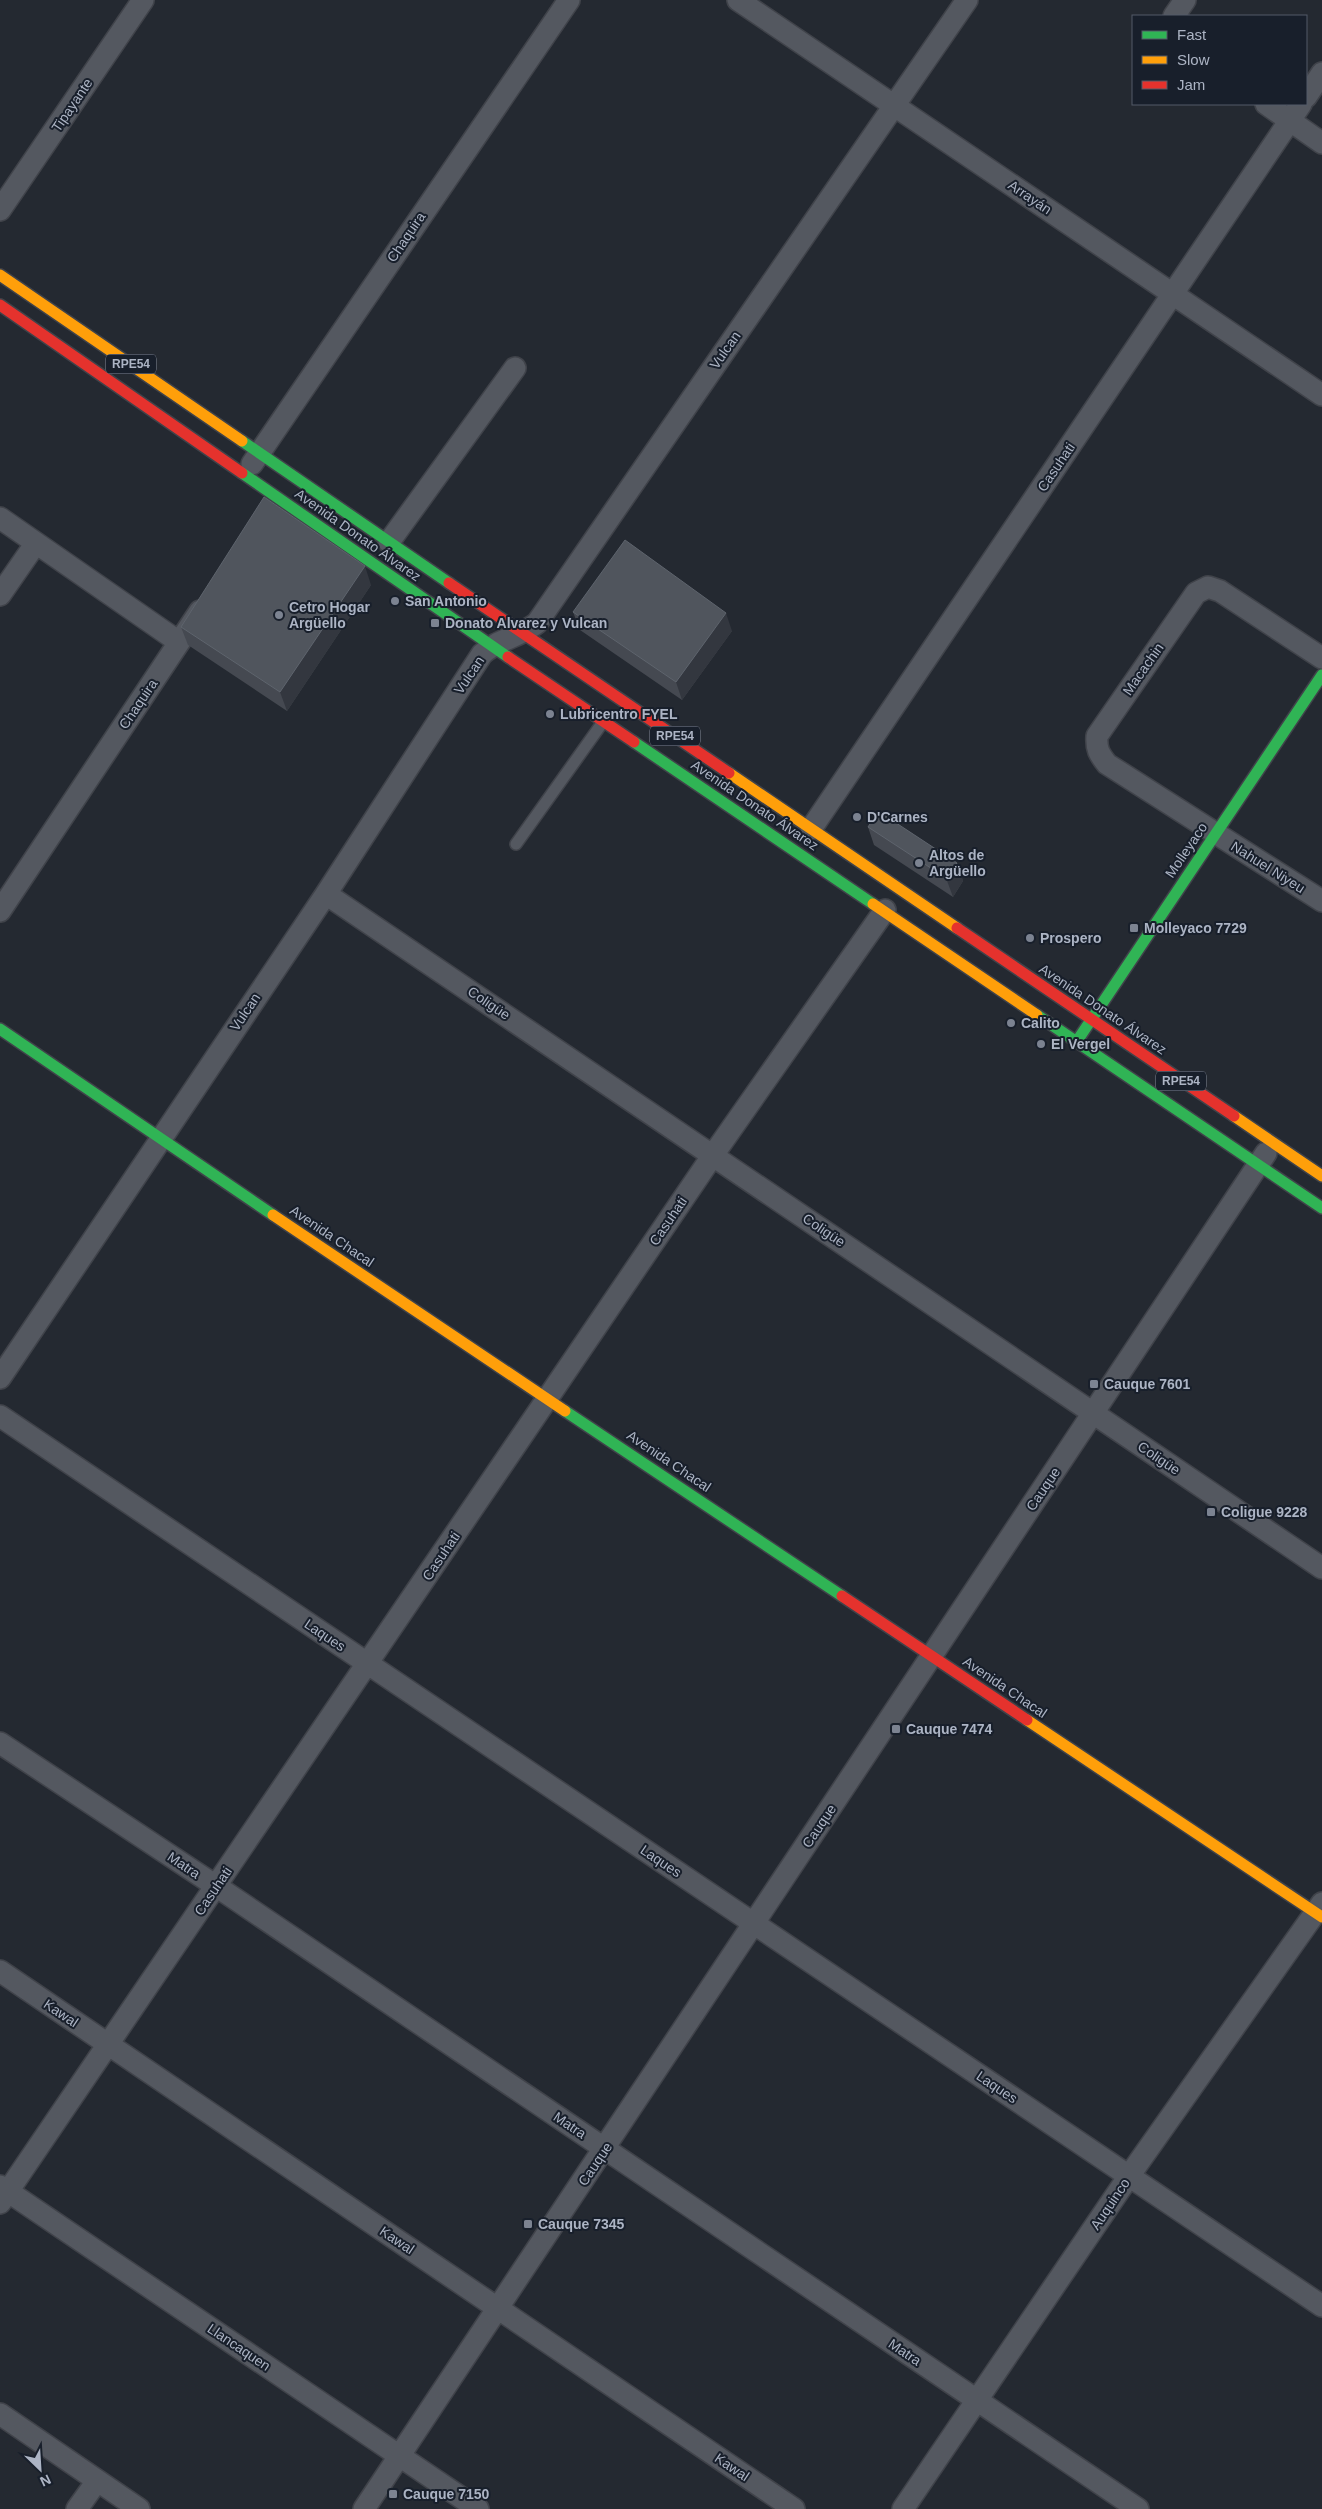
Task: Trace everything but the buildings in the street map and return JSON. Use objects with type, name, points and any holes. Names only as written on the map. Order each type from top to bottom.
[{"type":"main road","name":"Avenida Donato Álvarez","points":[[1,278],[1322,1176]]},
{"type":"main road","name":"Avenida Donato Álvarez","points":[[0,305],[245,475],[271,505],[491,645],[1322,1208]]},
{"type":"main road","name":"Molleyaco","points":[[1077,1042],[1322,675]]},
{"type":"main road","name":"Avenida Chacal","points":[[0,1029],[159,1139],[932,1656],[1320,1911]]},
{"type":"street","name":"Tipayante","points":[[0,210],[143,0]]},
{"type":"street","name":"Chaquira","points":[[245,475],[569,0]]},
{"type":"street","name":"Arrayán","points":[[738,0],[1322,394]]},
{"type":"street","name":"Vulcan","points":[[2,1371],[326,894],[482,654],[491,645],[524,633],[536,623],[967,0]]},
{"type":"street","points":[[1175,15],[1185,0]]},
{"type":"street","points":[[1307,96],[1322,73]]},
{"type":"street","points":[[1270,105],[1295,112],[1322,143]]},
{"type":"street","name":"Casuhati","points":[[811,828],[1295,112]]},
{"type":"street","points":[[389,542],[515,368]]},
{"type":"street","points":[[0,518],[179,642]]},
{"type":"street","points":[[0,595],[36,543]]},
{"type":"street","name":"Macachin","points":[[1215,833],[1107,764],[1098,753],[1097,736],[1196,593],[1208,586],[1220,591],[1322,658]]},
{"type":"street","name":"Chaquira","points":[[0,911],[212,594]]},
{"type":"street","name":"Nahuel Niyeu","points":[[1215,833],[1322,901]]},
{"type":"street","name":"Coligüe","points":[[326,894],[1322,1568]]},
{"type":"street","name":"Casuhati","points":[[3,2193],[108,2045],[713,1155],[884,910]]},
{"type":"street","name":"Cauque","points":[[364,2509],[1094,1413],[1272,1142]]},
{"type":"street","name":"Laques","points":[[0,1416],[1322,2306]]},
{"type":"street","name":"Matra","points":[[0,1743],[216,1886],[1138,2509]]},
{"type":"street","name":"Auquinco","points":[[903,2509],[1128,2176],[1320,1911]]},
{"type":"street","name":"Kawal","points":[[0,1971],[794,2509]]},
{"type":"street","name":"Llancaquen","points":[[3,2193],[478,2509]]},
{"type":"street","points":[[0,2414],[139,2509]]},
{"type":"street","points":[[77,2509],[97,2480]]},
{"type":"lane","points":[[516,844],[603,722]]},
{"type":"traffic: fast","points":[[242,441],[449,583]]},
{"type":"traffic: fast","points":[[242,473],[508,657]]},
{"type":"traffic: fast","points":[[1079,1038],[1322,675]]},
{"type":"traffic: fast","points":[[634,742],[873,904]]},
{"type":"traffic: fast","points":[[1037,1015],[1322,1208]]},
{"type":"traffic: fast","points":[[0,1029],[273,1215]]},
{"type":"traffic: fast","points":[[565,1411],[842,1596]]},
{"type":"traffic: slow","points":[[0,275],[242,441]]},
{"type":"traffic: slow","points":[[729,773],[957,928]]},
{"type":"traffic: slow","points":[[873,904],[1037,1015]]},
{"type":"traffic: slow","points":[[1234,1116],[1322,1176]]},
{"type":"traffic: slow","points":[[273,1215],[565,1411]]},
{"type":"traffic: slow","points":[[1027,1720],[1322,1917]]},
{"type":"traffic: jam","points":[[0,305],[242,473]]},
{"type":"traffic: jam","points":[[449,583],[729,773]]},
{"type":"traffic: jam","points":[[508,657],[634,742]]},
{"type":"traffic: jam","points":[[957,928],[1234,1116]]},
{"type":"traffic: jam","points":[[842,1596],[1027,1720]]},
{"type":"place","name":"San Antonio","points":[[395,601]]},
{"type":"place","name":"Cetro Hogar Argüello","points":[[279,615]]},
{"type":"place","name":"Donato Alvarez y Vulcan","points":[[435,623]]},
{"type":"place","name":"Lubricentro FYEL","points":[[550,714]]},
{"type":"place","name":"D'Carnes","points":[[857,817]]},
{"type":"place","name":"Altos de Argüello","points":[[919,863]]},
{"type":"place","name":"Molleyaco 7729","points":[[1134,928]]},
{"type":"place","name":"Prospero","points":[[1030,938]]},
{"type":"place","name":"Calito","points":[[1011,1023]]},
{"type":"place","name":"El Vergel","points":[[1041,1044]]},
{"type":"place","name":"Cauque 7601","points":[[1094,1384]]},
{"type":"place","name":"Coligue 9228","points":[[1211,1512]]},
{"type":"place","name":"Cauque 7474","points":[[896,1729]]},
{"type":"place","name":"Cauque 7345","points":[[528,2224]]},
{"type":"place","name":"Cauque 7150","points":[[393,2494]]}]
